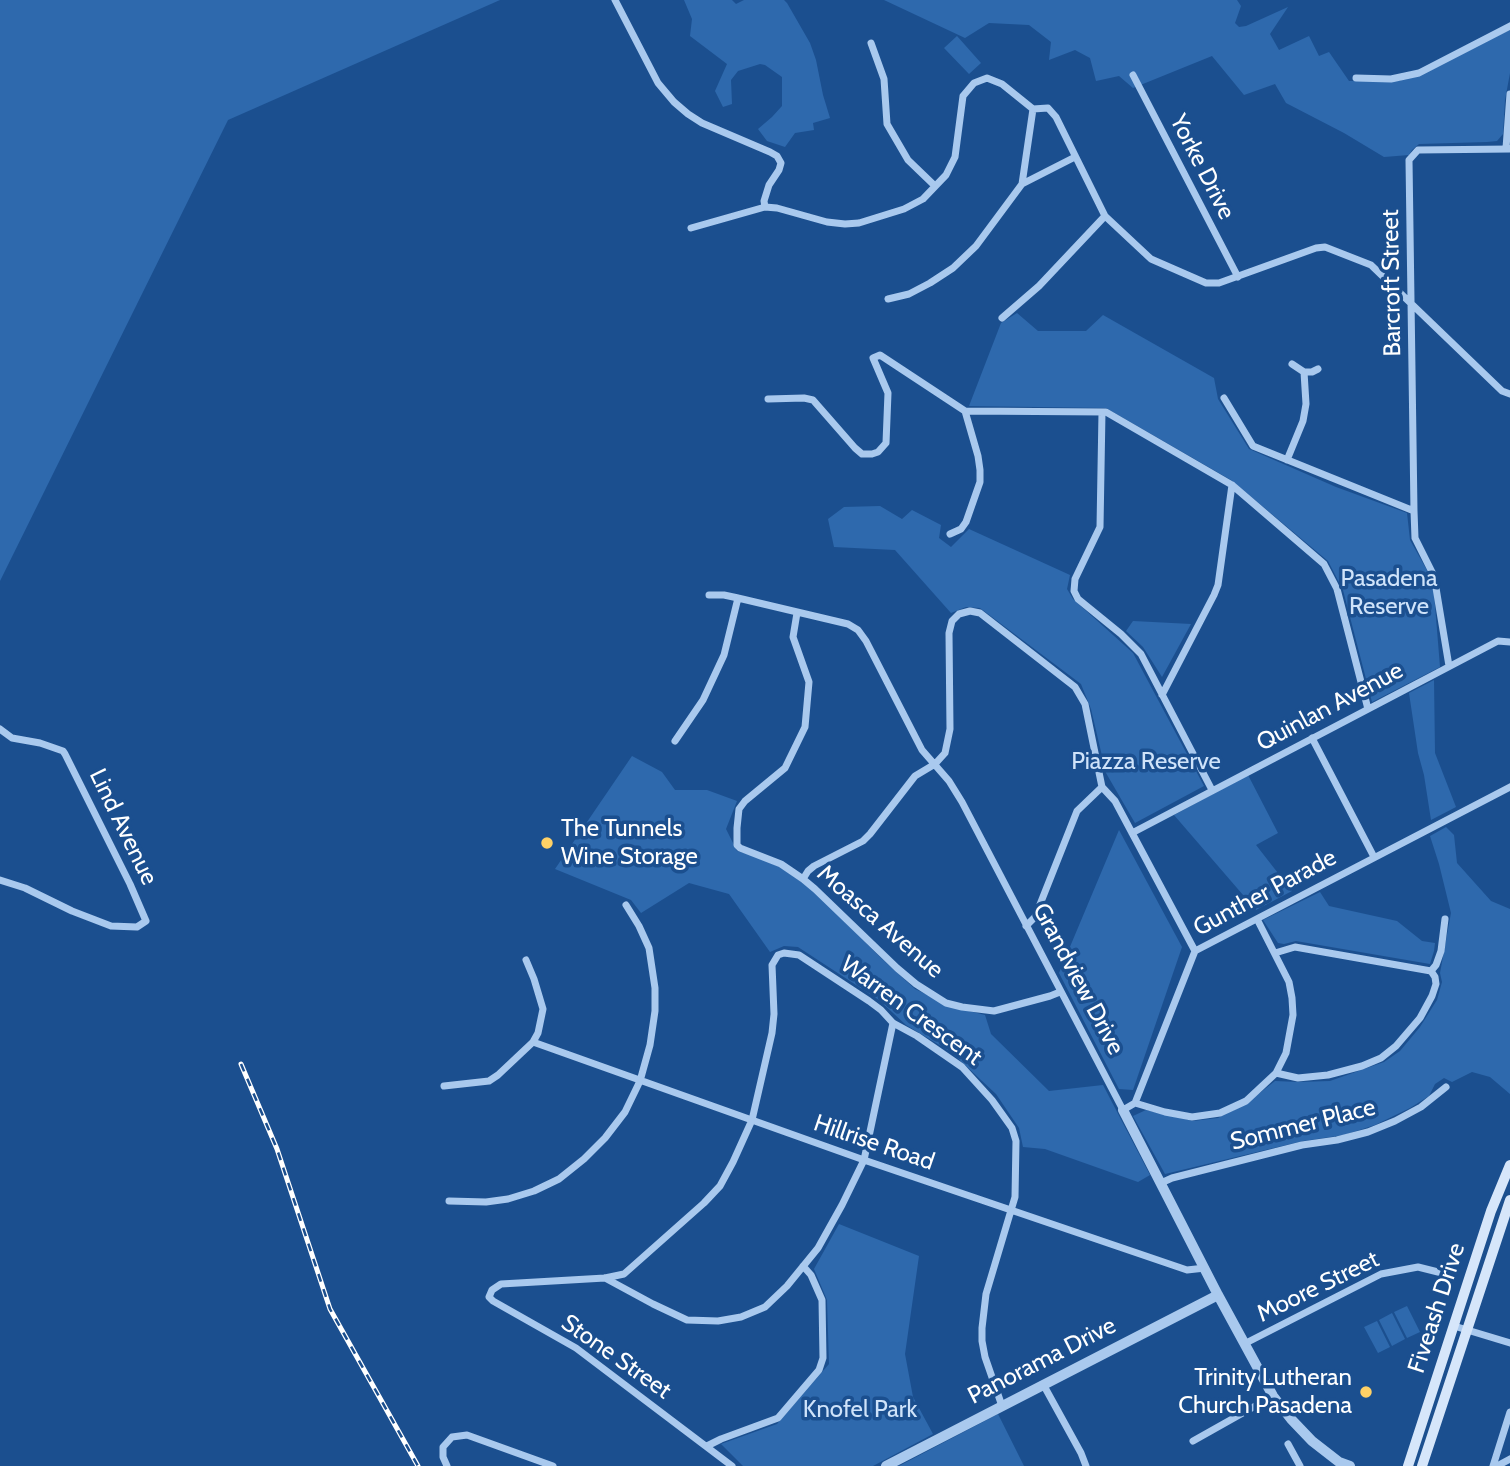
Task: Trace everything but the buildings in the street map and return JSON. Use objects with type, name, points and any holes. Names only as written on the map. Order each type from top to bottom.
[{"type":"main road","name":"Fiveash Drive","points":[[1408,1466],[1494,1201],[1510,1165]]},
{"type":"main road","name":"Fiveash Drive","points":[[1422,1466],[1510,1200]]},
{"type":"street","points":[[615,0],[658,83],[674,102],[702,123],[777,156],[781,163],[769,185],[765,207]]},
{"type":"street","points":[[1356,78],[1391,79],[1419,73],[1510,26]]},
{"type":"street","points":[[871,43],[884,79],[887,124],[908,160],[935,186]]},
{"type":"street","name":"Yorke Drive","points":[[1133,75],[1238,277]]},
{"type":"street","points":[[691,229],[765,207],[845,224],[859,223],[904,209],[923,199],[946,175],[955,157],[963,96],[974,83],[987,78],[1003,84],[1033,109],[1048,108],[1056,117],[1105,216],[1151,259],[1206,283],[1219,283],[1325,247],[1371,265],[1502,391],[1510,394]]},
{"type":"street","points":[[1508,148],[1510,94]]},
{"type":"street","points":[[1022,184],[1033,109]]},
{"type":"street","name":"Barcroft Street","points":[[1449,666],[1434,576],[1415,538],[1409,160],[1418,150],[1508,148]]},
{"type":"street","points":[[888,299],[909,294],[953,268],[976,246],[1022,184],[1075,157]]},
{"type":"street","points":[[1002,317],[1040,286],[1105,216]]},
{"type":"street","points":[[768,399],[813,400],[862,454],[878,452],[886,443],[888,393],[873,359],[880,355],[965,411],[1106,412],[1232,485],[1324,564],[1337,589],[1368,709]]},
{"type":"street","points":[[1292,364],[1304,372],[1318,369]]},
{"type":"street","points":[[1287,460],[1303,422],[1306,404],[1304,372]]},
{"type":"street","points":[[1224,398],[1253,446],[1413,512]]},
{"type":"street","points":[[950,534],[961,529],[966,522],[980,482],[978,456],[965,411]]},
{"type":"street","points":[[1102,412],[1100,527],[1075,579],[1074,591],[1078,599],[1141,654],[1212,790]]},
{"type":"street","points":[[1162,695],[1218,585],[1232,485]]},
{"type":"street","name":"Grandview Drive","points":[[709,595],[724,595],[848,624],[858,630],[922,750],[949,781],[962,802],[1273,1396],[1312,1441],[1338,1464],[1350,1466]]},
{"type":"street","points":[[675,741],[703,701],[724,655],[737,598]]},
{"type":"street","points":[[803,879],[814,866],[863,841],[915,776],[935,764],[944,753],[950,729],[949,633],[952,621],[959,614],[970,611],[980,613],[1075,687],[1085,704],[1102,787],[1115,801],[1195,951]]},
{"type":"street","name":"Moasca Avenue","points":[[797,613],[793,637],[809,682],[805,727],[785,768],[739,809],[736,840],[740,848],[781,864],[803,879],[897,968],[946,1003],[994,1011],[1060,992]]},
{"type":"street","name":"Quinlan Avenue","points":[[1132,833],[1498,641],[1510,642]]},
{"type":"street","name":"Lind Avenue","points":[[0,729],[12,738],[40,743],[62,751],[146,921],[137,927],[111,926],[25,888],[0,880]]},
{"type":"street","points":[[1312,738],[1374,857]]},
{"type":"street","points":[[1027,926],[1035,917],[1077,811],[1102,787]]},
{"type":"street","name":"Gunther Parade","points":[[1135,1103],[1195,951],[1510,787]]},
{"type":"street","points":[[449,1201],[486,1202],[508,1199],[559,1179],[605,1138],[625,1112],[640,1081],[650,1045],[655,988],[649,948],[625,905]]},
{"type":"street","points":[[1123,1110],[1135,1103],[1192,1117],[1220,1113],[1246,1101],[1276,1073],[1286,1053],[1293,1015],[1289,982],[1257,919]]},
{"type":"street","points":[[1431,971],[1441,951],[1445,919]]},
{"type":"street","points":[[1275,953],[1295,947],[1431,971],[1436,985],[1419,1018],[1396,1046],[1381,1058],[1328,1075],[1298,1078],[1276,1073]]},
{"type":"street","name":"Warren Crescent","points":[[752,1120],[772,1033],[772,965],[778,955],[784,953],[799,955],[869,1001],[893,1023],[933,1046],[962,1067],[992,1100],[1013,1128],[1016,1141],[1012,1210],[986,1294],[982,1328],[985,1357],[1002,1406]]},
{"type":"street","points":[[444,1086],[489,1081],[533,1042],[538,1033],[542,1009],[526,960]]},
{"type":"street","points":[[606,1278],[687,1320],[718,1321],[741,1317],[765,1307],[787,1286],[818,1248],[864,1160],[893,1023]]},
{"type":"street","name":"Hillrise Road","points":[[533,1042],[864,1160],[1187,1270],[1205,1268]]},
{"type":"street","name":"Sommer Place","points":[[1160,1183],[1302,1145],[1368,1132],[1421,1107],[1446,1087]]},
{"type":"street","points":[[606,1278],[624,1274],[720,1186],[752,1120]]},
{"type":"street","points":[[707,1446],[778,1418],[819,1370],[823,1358],[822,1300],[811,1275],[803,1266]]},
{"type":"street","name":"Moore Street","points":[[1244,1344],[1381,1274],[1418,1267],[1450,1276]]},
{"type":"street","name":"Stone Street","points":[[606,1278],[501,1284],[492,1290],[489,1297],[576,1348],[732,1466]]},
{"type":"street","name":"Panorama Drive","points":[[886,1466],[1218,1295]]},
{"type":"street","points":[[1454,1326],[1510,1343]]},
{"type":"street","points":[[1043,1384],[1086,1466]]},
{"type":"street","points":[[1194,1441],[1273,1396]]},
{"type":"street","points":[[1495,1466],[1510,1412]]},
{"type":"street","points":[[447,1466],[443,1447],[452,1437],[467,1435],[553,1466]]},
{"type":"street","points":[[1288,1444],[1300,1466]]},
{"type":"street","points":[[1495,1466],[1510,1460]]},
{"type":"green space","points":[[0,0],[500,0],[228,120],[0,581]]},
{"type":"green space","points":[[684,0],[732,0],[736,4],[744,0],[784,0],[810,43],[830,118],[813,123],[814,130],[795,133],[785,147],[767,141],[758,129],[782,106],[782,77],[760,64],[738,71],[731,80],[732,104],[723,107],[715,91],[727,64],[690,36],[692,19]]},
{"type":"green space","points":[[884,0],[1237,0],[1241,6],[1235,23],[1239,27],[1288,7],[1270,34],[1279,50],[1309,36],[1319,56],[1329,52],[1349,81],[1399,81],[1510,30],[1510,73],[1503,134],[1497,141],[1419,144],[1409,155],[1384,157],[1286,103],[1275,84],[1244,95],[1212,56],[1133,88],[1119,76],[1096,81],[1090,58],[1075,50],[1049,60],[1051,42],[1029,25],[989,23],[965,38]]},
{"type":"green space","points":[[957,36],[981,63],[969,74],[944,48]]},
{"type":"green space","name":"Pasadena Reserve","points":[[1017,313],[1038,331],[1086,331],[1103,315],[1214,378],[1218,399],[1249,449],[1336,487],[1407,513],[1410,540],[1433,581],[1440,667],[1372,702],[1343,590],[1328,561],[1231,480],[1106,408],[969,406],[1001,323]]},
{"type":"green space","name":"Piazza Reserve","points":[[880,506],[902,519],[912,510],[941,525],[939,538],[951,547],[969,529],[1070,575],[1067,589],[1073,599],[1133,653],[1204,786],[1135,823],[1106,773],[1091,709],[1081,684],[980,608],[966,607],[951,613],[895,550],[834,547],[828,519],[844,507]]},
{"type":"green space","points":[[1133,621],[1191,624],[1162,677],[1143,647],[1126,631]]},
{"type":"green space","points":[[1434,680],[1435,753],[1456,807],[1431,820],[1409,693]]},
{"type":"green space","points":[[632,756],[662,772],[675,790],[707,790],[737,801],[726,829],[737,851],[780,867],[814,891],[915,989],[953,1007],[985,1015],[991,1034],[1049,1091],[1103,1085],[1150,1175],[1138,1182],[1045,1149],[1023,1147],[1019,1128],[996,1094],[951,1052],[906,1025],[879,1000],[798,947],[784,946],[770,952],[729,894],[689,883],[641,913],[631,900],[555,869]]},
{"type":"green space","points":[[1248,775],[1278,833],[1256,845],[1292,891],[1256,910],[1174,815]]},
{"type":"green space","points":[[1446,827],[1454,835],[1457,863],[1491,901],[1510,909],[1510,1094],[1490,1077],[1472,1072],[1452,1082],[1444,1078],[1435,1084],[1429,1096],[1375,1125],[1344,1135],[1303,1141],[1165,1174],[1133,1116],[1146,1110],[1193,1121],[1218,1118],[1247,1103],[1275,1081],[1330,1081],[1384,1062],[1400,1051],[1420,1027],[1437,1000],[1442,982],[1440,973],[1451,913],[1430,836]]},
{"type":"green space","points":[[1119,830],[1182,947],[1133,1090],[1119,1089],[1059,973]]},
{"type":"green space","points":[[1320,892],[1329,906],[1397,921],[1422,941],[1435,943],[1430,964],[1296,941],[1278,943],[1263,920]]},
{"type":"green space","name":"Knofel Park","points":[[839,1224],[919,1256],[905,1354],[913,1397],[933,1434],[873,1466],[743,1466],[721,1444],[777,1424],[829,1364],[827,1300],[814,1269]]},
{"type":"green space","points":[[1407,1306],[1420,1332],[1407,1338],[1394,1312]]},
{"type":"green space","points":[[1392,1313],[1405,1339],[1392,1346],[1379,1320]]},
{"type":"green space","points":[[1377,1321],[1390,1347],[1378,1353],[1364,1327]]},
{"type":"green space","points":[[998,1414],[1024,1466],[899,1466]]},
{"type":"railway","points":[[241,1064],[277,1149],[330,1309],[418,1466]]},
{"type":"place","name":"The Tunnels Wine Storage","points":[[547,843]]},
{"type":"place","name":"Trinity Lutheran Church Pasadena","points":[[1366,1392]]}]
